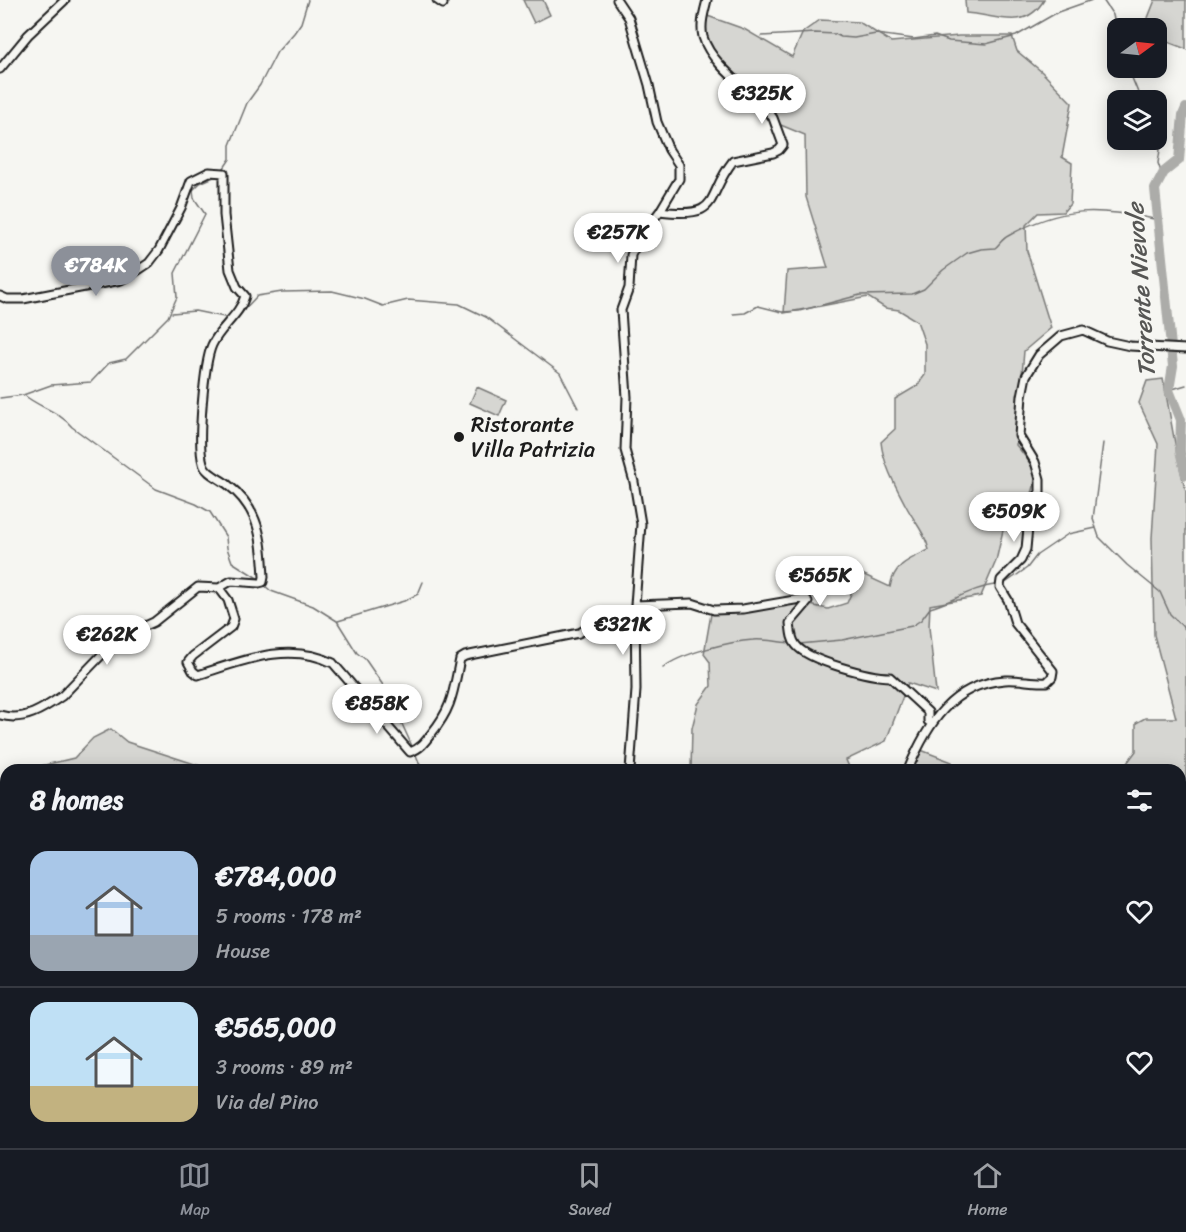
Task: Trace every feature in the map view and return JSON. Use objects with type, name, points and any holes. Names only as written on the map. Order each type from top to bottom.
[{"type":"street","points":[[0,69],[28,35],[65,0]]},
{"type":"street","points":[[617,0],[629,18],[649,85],[657,122],[669,150],[680,165],[679,179],[631,255],[629,288],[621,310],[627,397],[625,450],[634,482],[641,524],[635,605],[636,690],[630,764]]},
{"type":"street","points":[[660,211],[688,213],[707,207],[713,201],[733,160],[773,153],[783,145],[772,118],[765,108],[711,53],[703,38],[702,26],[707,0]]},
{"type":"street","points":[[0,296],[7,299],[23,299],[121,280],[149,262],[159,250],[181,208],[191,181],[209,172],[224,173],[224,215],[230,270],[237,287],[244,296],[237,312],[211,347],[203,401],[202,463],[209,472],[229,485],[248,506],[262,538],[264,577],[263,582],[260,583],[231,581],[219,588],[198,587],[154,622],[117,639],[62,696],[53,702],[18,719],[0,715]]},
{"type":"street","points":[[911,764],[931,723],[962,693],[979,684],[1007,680],[1047,682],[1052,677],[1053,670],[1015,623],[1008,600],[1000,587],[1001,580],[1021,560],[1026,549],[1030,506],[1040,492],[1040,479],[1035,462],[1019,436],[1026,376],[1039,355],[1061,336],[1083,330],[1107,341],[1130,346],[1182,348]]},
{"type":"street","points":[[219,588],[228,600],[234,619],[231,627],[188,662],[193,671],[198,675],[277,652],[321,657],[333,663],[410,752],[418,750],[446,716],[459,659],[579,633],[602,620],[635,618]]},
{"type":"street","points":[[635,605],[692,603],[714,610],[743,609],[806,598],[808,602],[790,623],[792,639],[798,648],[836,667],[858,670],[874,677],[890,677],[928,712],[928,721],[931,723]]},
{"type":"shaded area","points":[[523,0],[543,0],[550,15],[534,23]]},
{"type":"shaded area","points":[[965,0],[1044,0],[1028,16],[1010,19],[966,13]]},
{"type":"shaded area","points":[[1155,0],[1186,0],[1186,49],[1167,42],[1167,18],[1148,18]]},
{"type":"shaded area","points":[[702,14],[744,29],[792,57],[803,32],[820,20],[859,22],[891,42],[959,36],[1012,36],[1017,51],[1042,72],[1072,103],[1062,157],[1072,163],[1070,204],[1063,212],[1038,213],[1026,225],[1027,251],[1051,328],[1024,351],[1016,445],[1034,472],[1032,493],[1028,501],[1009,504],[996,561],[981,596],[930,605],[929,627],[936,692],[908,683],[886,741],[846,760],[848,764],[691,764],[692,728],[698,704],[711,686],[710,662],[704,654],[711,614],[743,613],[801,603],[828,609],[847,603],[860,573],[890,587],[895,573],[904,563],[929,550],[925,537],[890,474],[881,442],[895,429],[895,399],[917,386],[925,375],[925,344],[917,321],[899,310],[885,308],[868,297],[784,313],[787,271],[828,268],[806,197],[805,135],[771,121],[712,61],[698,30]]},
{"type":"shaded area","points":[[1163,379],[1186,491],[1186,764],[1126,764],[1136,751],[1136,723],[1145,718],[1176,718],[1154,635],[1152,538],[1158,444],[1139,403],[1147,381]]},
{"type":"shaded area","points":[[477,387],[506,400],[499,416],[470,403]]},
{"type":"shaded area","points":[[111,729],[127,742],[195,764],[49,764],[74,758],[93,738]]},
{"type":"shaded area","points":[[913,747],[952,762],[952,764],[906,764]]},
{"type":"waterway","points":[[222,171],[230,159],[230,145],[247,103],[260,85],[277,52],[301,23],[308,0]]},
{"type":"waterway","points":[[762,36],[815,33],[854,38],[876,34],[914,39],[935,36],[949,41],[986,44],[1016,36],[1058,12],[1092,0]]},
{"type":"waterway","points":[[1103,0],[1114,18]]},
{"type":"waterway","points":[[1132,78],[1137,90]]},
{"type":"waterway","name":"Torrente Nievole","points":[[1186,108],[1183,115],[1179,160],[1164,172],[1155,189],[1173,366],[1169,390],[1181,420],[1180,451],[1186,475]]},
{"type":"waterway","name":"Torrente Nievole","points":[[1182,129],[1186,128]]},
{"type":"waterway","points":[[1160,150],[1158,163],[1162,175]]},
{"type":"waterway","points":[[0,398],[23,395],[51,385],[91,382],[109,363],[126,359],[168,317],[177,297],[175,273],[205,214],[194,198],[193,190],[200,183],[216,176]]},
{"type":"waterway","points":[[733,314],[745,313],[758,306],[782,312],[799,311],[860,295],[912,294],[924,289],[943,270],[967,253],[995,248],[1006,237],[1028,226],[1064,214],[1117,213],[1159,220]]},
{"type":"waterway","points":[[239,315],[257,296],[282,292],[332,291],[383,306],[408,300],[459,304],[486,317],[560,373],[578,408]]},
{"type":"waterway","points":[[172,313],[195,311],[229,318]]},
{"type":"waterway","points":[[1169,390],[1186,385]]},
{"type":"waterway","points":[[24,395],[61,417],[156,489],[196,504],[210,512],[226,537],[232,562],[259,579]]},
{"type":"waterway","points":[[1103,443],[1093,519],[1099,537],[1127,565],[1160,592],[1170,614],[1186,630]]},
{"type":"waterway","points":[[1004,584],[1027,568],[1037,555],[1068,534],[1096,528]]},
{"type":"waterway","points":[[338,621],[404,601],[418,594],[423,582]]},
{"type":"waterway","points":[[264,585],[271,591],[313,606],[337,621],[357,653],[365,659],[387,691],[412,746]]},
{"type":"waterway","points":[[799,644],[842,640],[912,626],[921,620],[930,608],[987,586],[996,585]]},
{"type":"waterway","points":[[663,668],[693,653],[732,643],[758,640],[791,643]]},
{"type":"waterway","points":[[416,755],[420,764]]},
{"type":"place","name":"Ristorante Villa Patrizia","points":[[459,437]]}]
